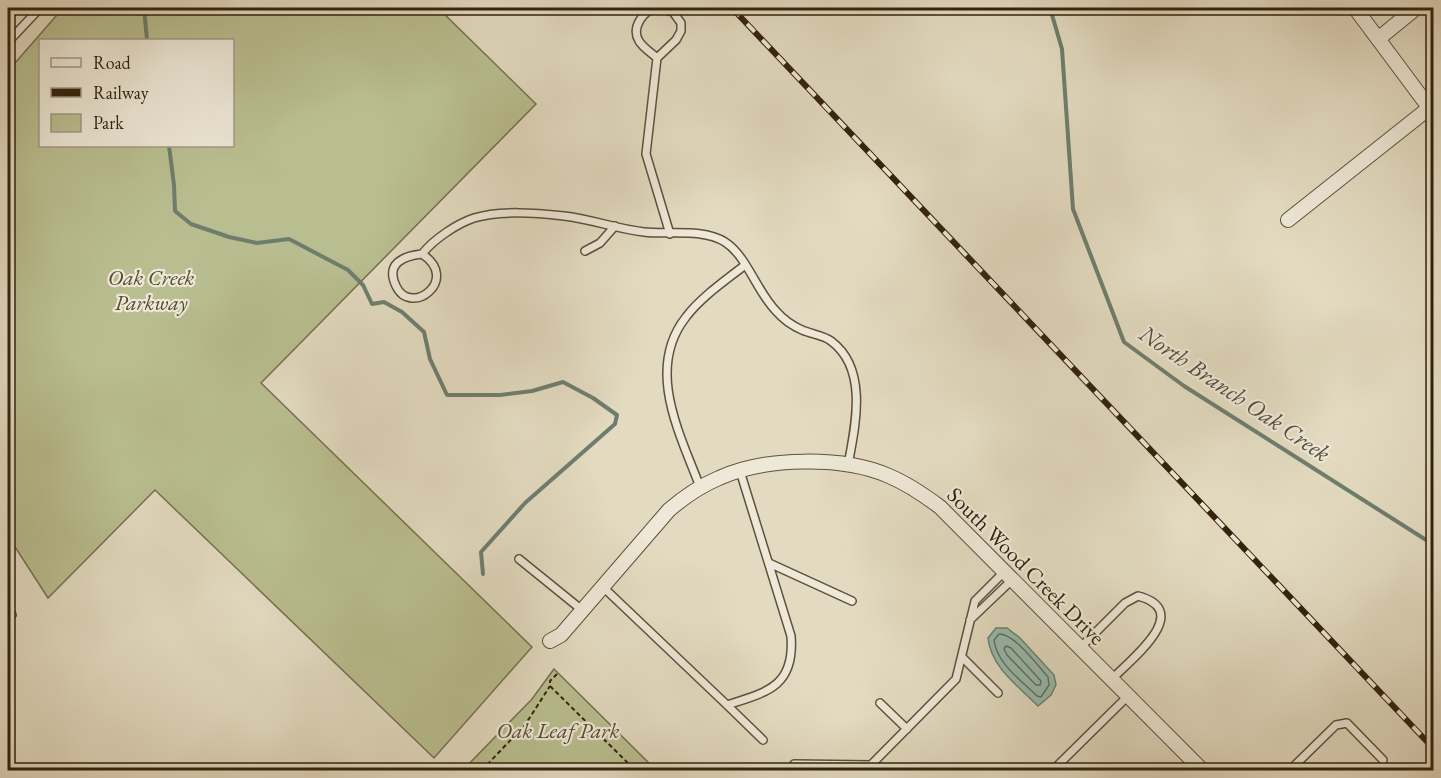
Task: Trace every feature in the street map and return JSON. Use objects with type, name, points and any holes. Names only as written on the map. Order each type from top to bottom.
[{"type":"street","points":[[1288,220],[1431,112],[1355,8]]},
{"type":"street","points":[[1378,39],[1416,8]]},
{"type":"street","name":"South Wood Creek Drive","points":[[550,641],[561,635],[669,510],[700,488],[720,477],[740,471],[784,463],[818,461],[848,465],[889,476],[915,489],[940,507],[1202,771]]},
{"type":"lane","points":[[8,42],[40,8]]},
{"type":"lane","points":[[657,58],[639,42],[638,36],[640,20],[650,9],[658,8],[674,12],[681,23],[681,31],[676,40],[657,58],[646,154],[669,234]]},
{"type":"lane","points":[[422,254],[430,259],[436,269],[436,282],[422,297],[405,296],[396,286],[393,276],[394,267],[402,258],[422,254],[432,242],[472,219],[484,216],[511,214],[565,216],[644,232],[707,235],[726,243],[776,312],[800,329],[831,340],[845,356],[856,394],[855,423],[848,465]]},
{"type":"lane","points":[[585,251],[600,243],[615,226]]},
{"type":"lane","points":[[700,488],[674,421],[666,378],[667,352],[675,332],[691,310],[744,265]]},
{"type":"lane","points":[[727,705],[766,692],[789,668],[793,653],[792,636],[740,471]]},
{"type":"lane","points":[[519,559],[582,610]]},
{"type":"lane","points":[[769,563],[852,601]]},
{"type":"lane","points":[[801,771],[794,764],[868,768],[956,679],[963,658],[970,620],[1009,575]]},
{"type":"lane","points":[[603,587],[763,740]]},
{"type":"lane","points":[[1080,648],[1125,603],[1138,596],[1151,599],[1160,610],[1162,623],[1156,634],[1111,680]]},
{"type":"lane","points":[[963,658],[998,693]]},
{"type":"lane","points":[[1053,771],[1127,697]]},
{"type":"lane","points":[[880,703],[907,729]]},
{"type":"lane","points":[[1290,771],[1335,725],[1347,723],[1383,760]]},
{"type":"path","points":[[482,771],[525,724],[550,686],[550,681],[557,674]]},
{"type":"path","points":[[550,686],[635,771]]},
{"type":"green space","name":"Oak Creek Parkway","points":[[63,8],[438,8],[536,104],[261,383],[532,647],[434,758],[155,490],[48,598],[8,536],[8,71]]},
{"type":"green space","name":"Oak Leaf Park","points":[[554,669],[656,770],[463,770],[532,699]]},
{"type":"water","points":[[996,628],[1007,628],[1020,638],[1054,675],[1056,685],[1051,695],[1038,706],[1007,675],[994,658],[988,638]]},
{"type":"waterway","points":[[144,8],[147,39]]},
{"type":"waterway","name":"North Branch Oak Creek","points":[[1050,8],[1062,49],[1073,209],[1124,342],[1184,386],[1434,545]]},
{"type":"waterway","points":[[169,147],[175,211],[191,224],[229,237],[257,243],[289,239],[348,270],[363,285],[372,304],[384,302],[402,312],[424,332],[430,359],[447,395],[500,395],[532,391],[563,382],[593,398],[617,415],[615,424],[525,503],[481,552],[483,574]]},
{"type":"railway","points":[[732,8],[1434,749]]}]
